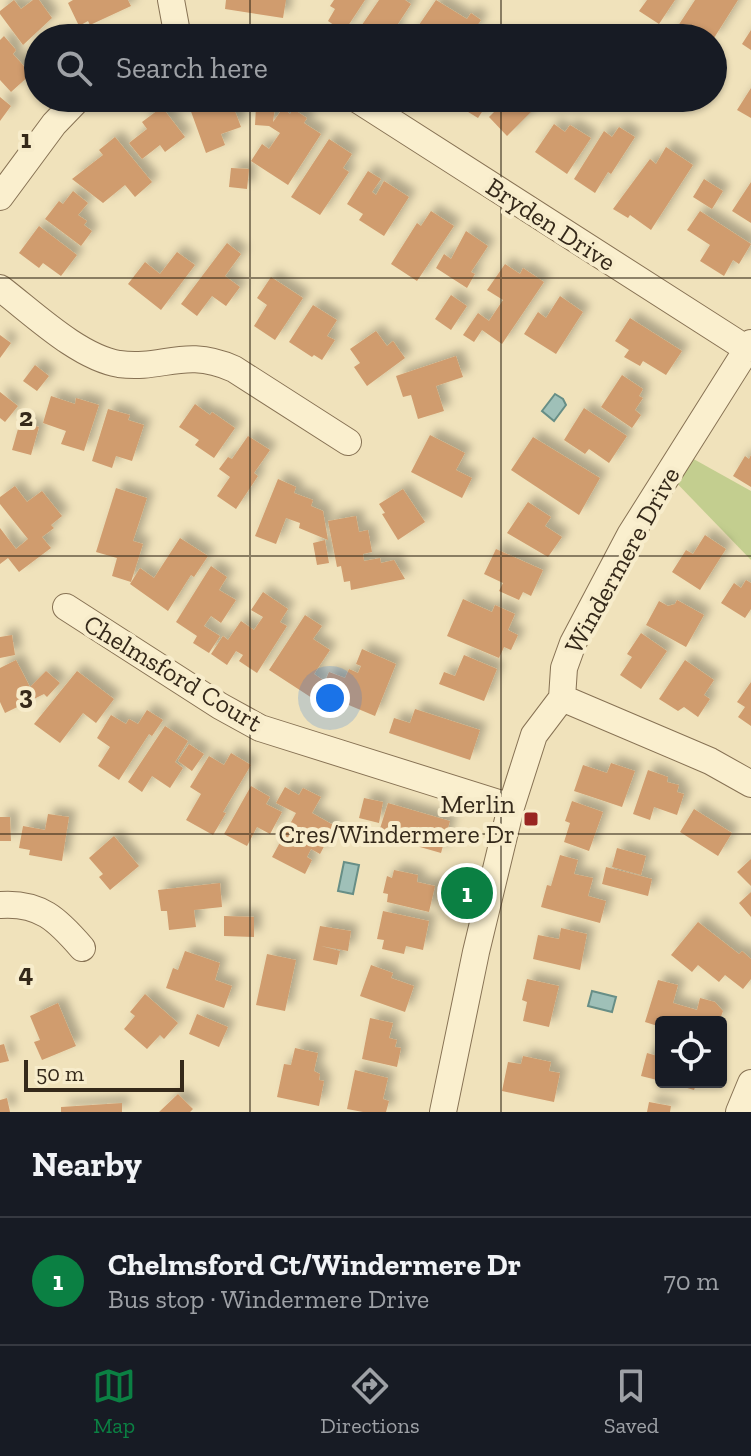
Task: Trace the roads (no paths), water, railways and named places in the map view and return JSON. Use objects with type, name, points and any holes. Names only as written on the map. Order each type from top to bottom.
[{"type":"street","points":[[171,0],[175,24]]},
{"type":"street","points":[[0,197],[66,112]]},
{"type":"street","name":"Bryden Drive","points":[[377,112],[749,346]]},
{"type":"street","points":[[0,288],[69,340],[103,360],[121,364],[181,358],[216,362],[234,369],[348,442]]},
{"type":"street","name":"Windermere Drive","points":[[562,698],[567,657],[600,589],[662,482],[749,346]]},
{"type":"street","name":"Chelmsford Court","points":[[66,607],[220,706],[260,728],[511,807]]},
{"type":"street","points":[[443,1112],[476,952],[511,807],[534,735],[562,698],[710,761],[751,784]]},
{"type":"street","points":[[0,905],[21,906],[48,913],[82,948]]},
{"type":"street","points":[[739,1112],[751,1083]]},
{"type":"water","points":[[555,394],[566,405],[554,421],[542,411]]},
{"type":"water","points":[[344,862],[359,865],[353,894],[338,891]]},
{"type":"water","points":[[592,991],[616,997],[612,1012],[588,1006]]},
{"type":"place","name":"Merlin Cres/Windermere Dr","points":[[531,819]]},
{"type":"place","name":"Chelmsford Ct/Windermere Dr","points":[[467,893]]}]
